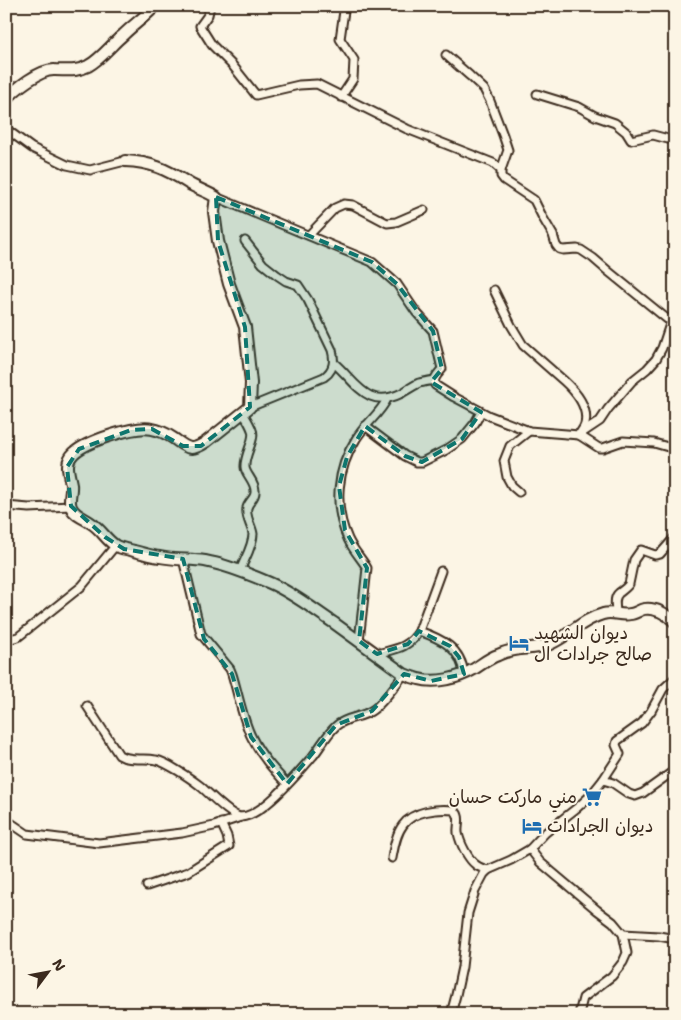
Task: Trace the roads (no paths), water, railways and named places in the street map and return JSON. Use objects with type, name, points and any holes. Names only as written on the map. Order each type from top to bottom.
[{"type":"street","points":[[6,100],[24,83],[41,74],[53,69],[73,70],[91,64],[154,6]]},
{"type":"street","points":[[210,6],[208,15],[200,26],[212,45],[233,66],[256,95],[299,85],[317,84],[407,129],[493,163],[501,170]]},
{"type":"street","points":[[341,97],[353,79],[354,60],[340,39],[344,11],[342,6]]},
{"type":"street","points":[[446,55],[484,89],[508,150],[501,170],[501,176],[534,200],[559,249],[581,250],[661,315],[667,319],[674,317]]},
{"type":"street","points":[[537,94],[579,107],[595,116],[616,123],[626,132],[631,140],[653,135],[675,139]]},
{"type":"street","points":[[6,129],[32,148],[67,166],[90,170],[125,161],[146,163],[165,169],[189,184],[216,197],[372,262],[396,284],[432,331],[442,369],[434,380],[419,383],[401,394],[387,399],[368,395],[356,386],[334,363]]},
{"type":"street","points":[[216,197],[214,212],[218,240],[230,284],[245,327],[251,383],[246,410],[253,435],[246,457],[245,470],[252,480],[255,492],[247,506],[252,529],[252,540],[240,571]]},
{"type":"street","points":[[309,235],[335,208],[344,204],[353,205],[387,223],[396,222],[424,210]]},
{"type":"street","points":[[245,242],[263,264],[286,282],[298,285],[308,300],[332,350],[334,363],[331,371],[324,377],[246,410],[201,446],[195,448],[183,446],[160,431],[144,428],[96,440],[79,449],[71,457],[67,467],[71,486],[71,506],[77,515],[93,523],[105,537],[124,549],[158,557],[205,561],[240,571],[271,583],[291,594],[404,674],[420,680],[442,680],[464,674],[497,655],[547,645],[562,638],[596,616],[611,612],[629,615],[644,609],[652,609],[670,617],[675,622]]},
{"type":"street","points":[[494,290],[523,345],[564,381],[580,401],[586,416],[585,425],[579,435]]},
{"type":"street","points":[[579,435],[600,421],[621,393],[656,359],[674,317]]},
{"type":"street","points":[[434,380],[436,385],[481,412],[529,431],[579,435],[599,448],[608,448],[623,441],[654,443],[675,449]]},
{"type":"street","points":[[359,641],[367,568],[353,548],[344,530],[340,515],[341,476],[354,443],[387,399]]},
{"type":"street","points":[[365,426],[405,456],[417,462],[422,462],[446,450],[462,439],[481,412]]},
{"type":"street","points":[[519,492],[512,486],[504,461],[510,446],[529,431]]},
{"type":"street","points":[[6,506],[29,508],[71,506]]},
{"type":"street","points":[[616,614],[615,598],[629,584],[634,560],[640,550],[656,556],[675,537]]},
{"type":"street","points":[[6,640],[18,637],[82,586],[116,545]]},
{"type":"street","points":[[183,559],[201,634],[230,669],[251,737],[268,763],[287,784]]},
{"type":"street","points":[[377,654],[408,644],[414,639],[419,631],[441,572]]},
{"type":"street","points":[[419,631],[434,636],[450,646],[462,662],[464,674]]},
{"type":"street","points":[[87,706],[119,755],[127,758],[155,759],[162,762],[198,784],[232,814],[246,816],[263,807],[287,784],[313,756],[336,726],[347,719],[372,711],[404,674]]},
{"type":"street","points":[[451,1014],[462,967],[468,913],[484,874],[488,870],[530,849],[545,833],[591,795],[604,780],[620,754],[616,745],[617,741],[642,722],[651,711],[663,689],[675,678]]},
{"type":"street","points":[[604,780],[635,796],[643,793],[675,770]]},
{"type":"street","points":[[392,858],[398,835],[406,822],[425,813],[444,809],[454,810],[459,817],[458,834],[466,852],[478,867],[488,870]]},
{"type":"street","points":[[8,821],[27,834],[98,843],[182,833],[221,824],[241,816]]},
{"type":"street","points":[[147,886],[188,872],[229,846],[227,836],[221,824]]},
{"type":"street","points":[[530,849],[546,868],[613,922],[623,934],[627,953],[623,962],[612,976],[586,994],[583,998],[579,1014]]},
{"type":"street","points":[[623,934],[675,939]]},
{"type":"place","name":"ديوان الشهيد صالح جرادات ال","points":[[519,643]]},
{"type":"place","name":"مني ماركت حسان","points":[[592,797]]},
{"type":"place","name":"ديوان الجرادات","points":[[532,826]]}]
